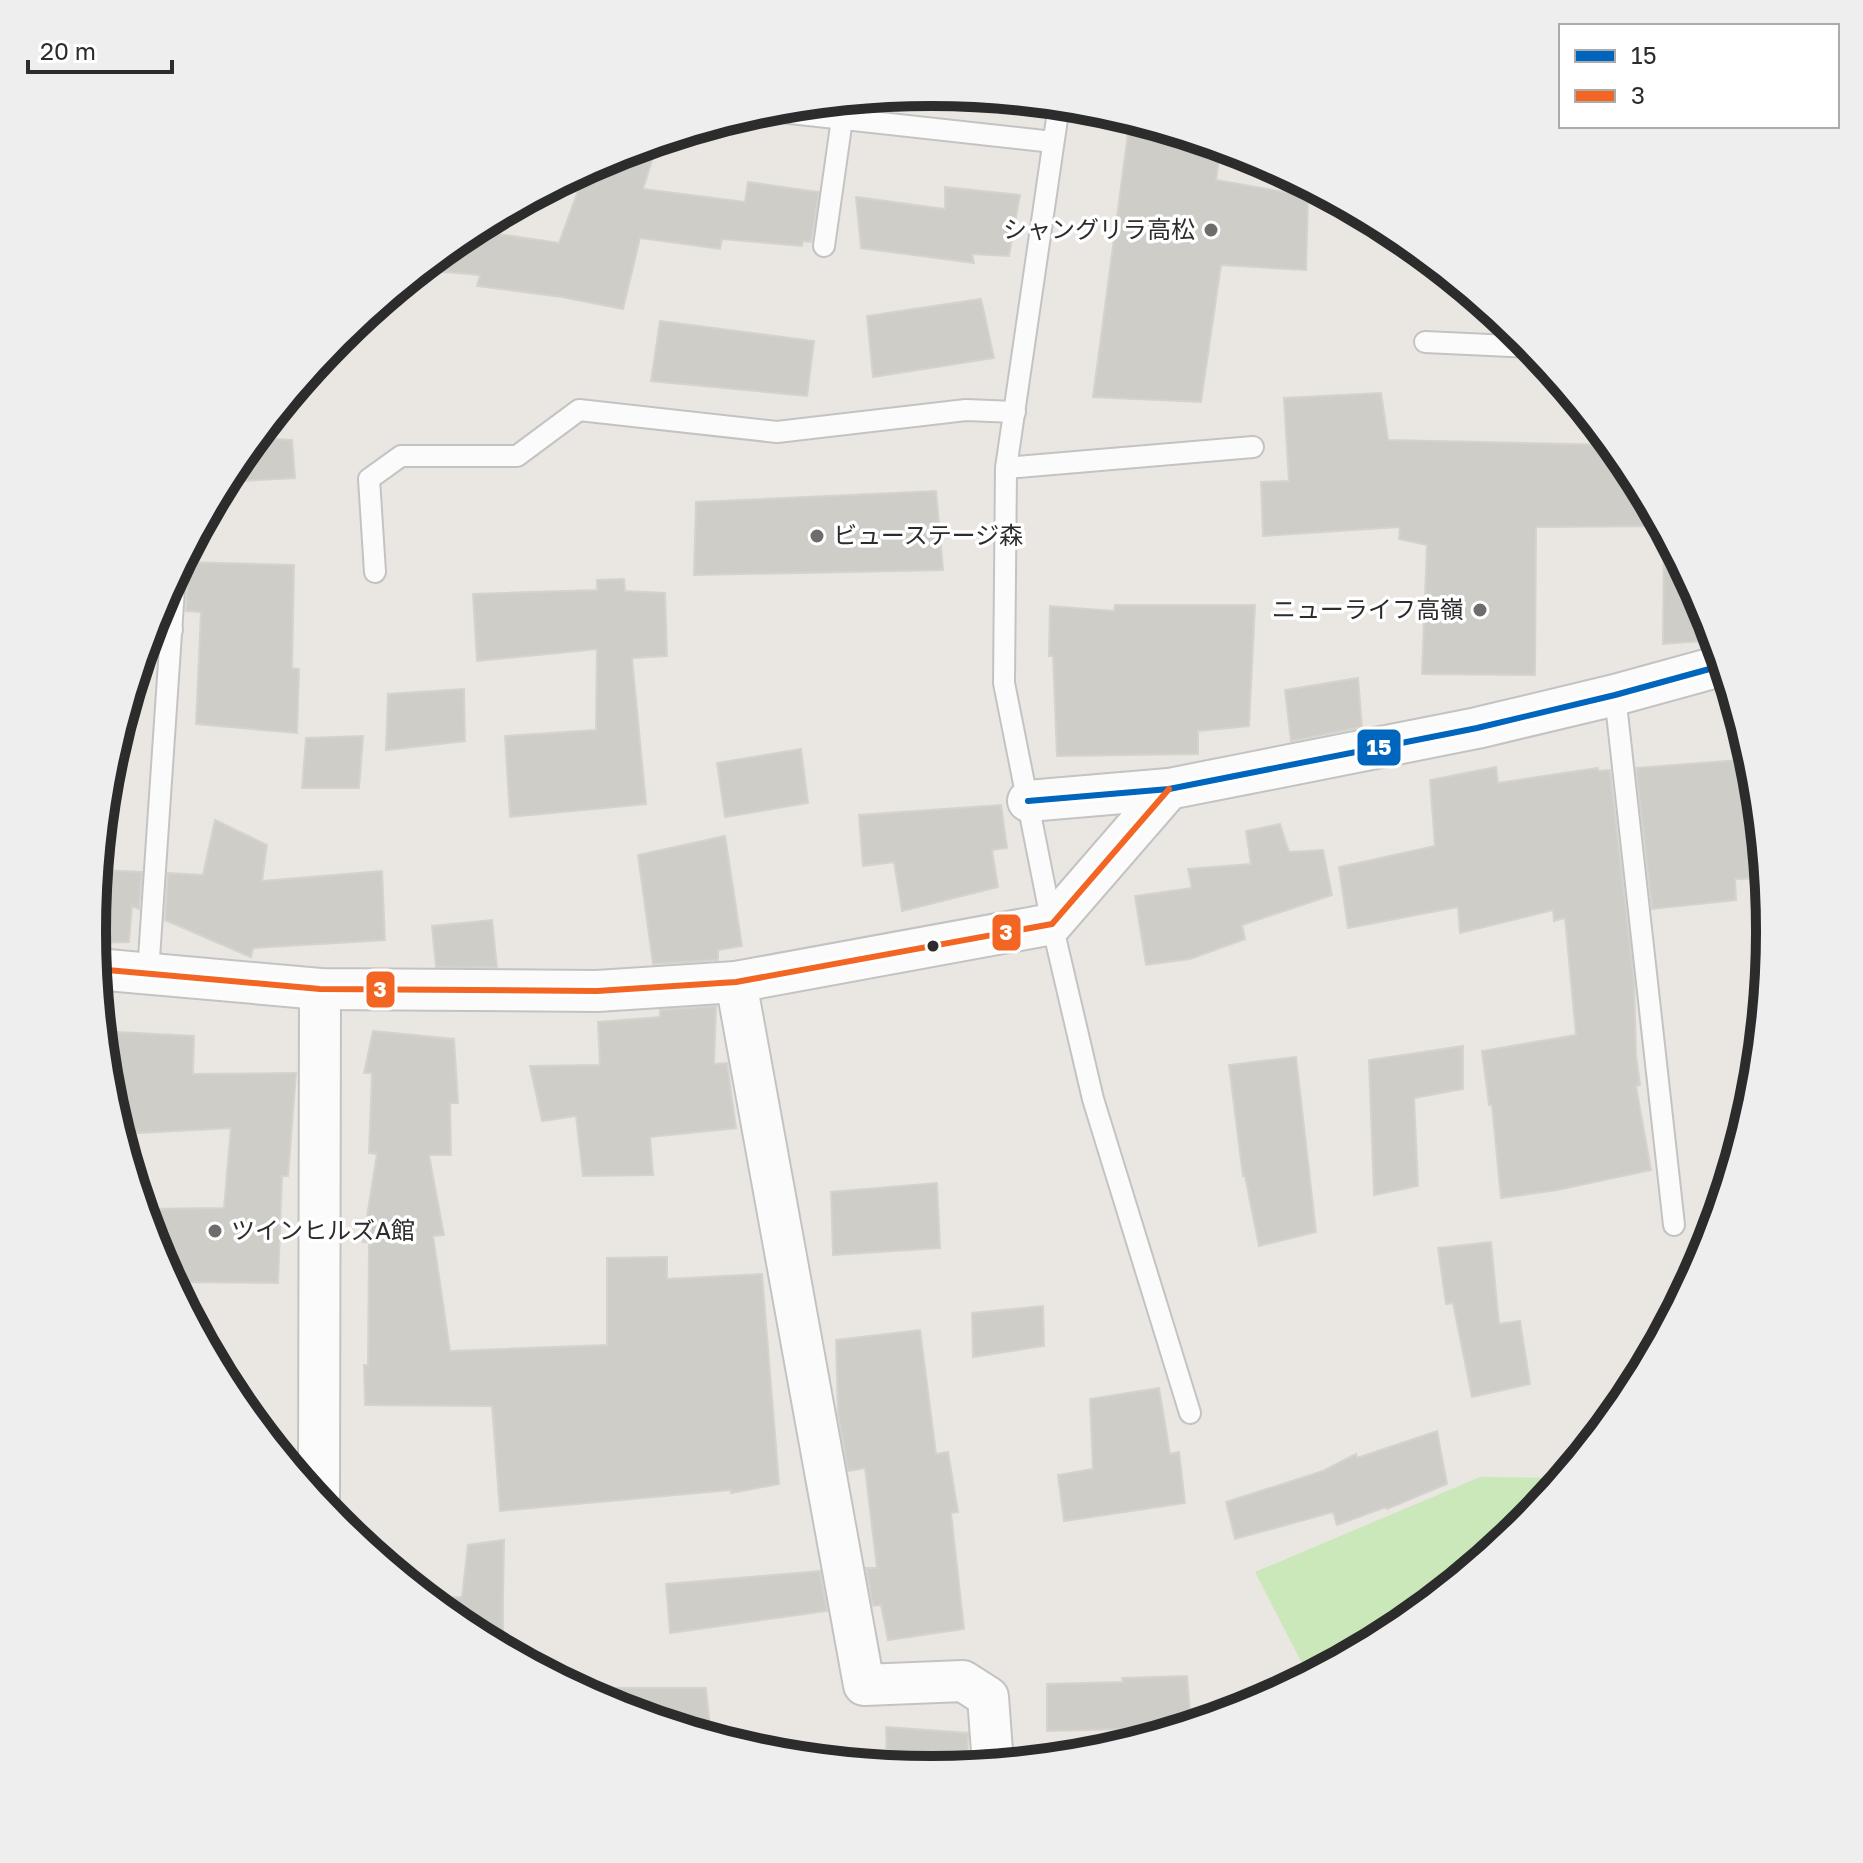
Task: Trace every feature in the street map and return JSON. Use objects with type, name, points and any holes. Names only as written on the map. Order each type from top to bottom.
[{"type":"street","points":[[1028,801],[1169,789],[1477,728],[1714,668]]},
{"type":"street","points":[[107,970],[320,989],[597,991],[736,982],[1052,924],[1169,789]]},
{"type":"street","points":[[736,982],[864,1685],[963,1681],[988,1697],[992,1754]]},
{"type":"street","points":[[319,1484],[320,989]]},
{"type":"lane","points":[[810,115],[1053,142]]},
{"type":"lane","points":[[1057,116],[1006,468],[1004,683],[1052,924],[1093,1099],[1190,1413]]},
{"type":"lane","points":[[824,246],[842,119]]},
{"type":"lane","points":[[1425,342],[1513,346]]},
{"type":"lane","points":[[375,572],[369,479],[401,456],[517,456],[579,410],[777,432],[966,410],[1015,412]]},
{"type":"lane","points":[[1006,468],[1253,447]]},
{"type":"lane","points":[[148,973],[173,606]]},
{"type":"lane","points":[[164,630],[172,630]]},
{"type":"lane","points":[[1615,695],[1674,1225]]},
{"type":"green space","points":[[1480,1477],[1550,1478],[1476,1552],[1434,1586],[1390,1618],[1304,1668],[1255,1572]]},
{"type":"building","name":"シャングリラ高松","points":[[1128,130],[1219,158],[1216,180],[1308,197],[1306,270],[1221,265],[1201,402],[1093,397]]},
{"type":"building","points":[[654,155],[643,189],[745,202],[748,182],[819,192],[811,242],[803,241],[802,246],[722,239],[720,249],[640,238],[623,309],[477,286],[480,275],[437,271],[493,233],[559,243],[580,185]]},
{"type":"building","points":[[945,187],[1020,195],[1009,256],[972,254],[974,263],[861,248],[856,197],[945,209]]},
{"type":"building","points":[[981,299],[994,358],[873,377],[867,316]]},
{"type":"building","points":[[660,321],[814,341],[807,396],[651,381]]},
{"type":"building","name":"ニューライフ高嶺","points":[[1381,393],[1388,440],[1597,445],[1650,526],[1536,527],[1535,675],[1422,674],[1427,545],[1399,539],[1400,527],[1263,536],[1261,482],[1289,481],[1284,398]]},
{"type":"building","points":[[270,439],[292,440],[295,478],[240,481]]},
{"type":"building","name":"ビューステージ森","points":[[936,491],[943,570],[694,575],[696,502]]},
{"type":"building","points":[[1664,551],[1703,641],[1663,644]]},
{"type":"building","points":[[193,562],[294,565],[292,668],[299,669],[297,733],[196,724],[201,612],[186,611],[188,574]]},
{"type":"building","points":[[624,579],[625,591],[665,593],[667,656],[632,658],[646,804],[510,817],[505,736],[596,730],[597,649],[477,661],[473,594],[597,590],[597,580]]},
{"type":"building","points":[[1115,605],[1255,605],[1249,726],[1198,731],[1198,754],[1057,756],[1053,656],[1049,656],[1050,606],[1114,611]]},
{"type":"building","points":[[1358,678],[1362,727],[1291,741],[1285,690]]},
{"type":"building","points":[[464,689],[465,741],[386,750],[388,694]]},
{"type":"building","points":[[363,736],[359,788],[302,788],[306,738]]},
{"type":"building","points":[[801,749],[808,803],[725,817],[717,763]]},
{"type":"building","points":[[1739,760],[1750,824],[1755,878],[1735,879],[1736,900],[1652,909],[1636,768]]},
{"type":"building","points":[[1496,767],[1498,783],[1598,768],[1598,771],[1610,770],[1634,980],[1640,1085],[1636,1086],[1651,1170],[1557,1190],[1501,1198],[1492,1105],[1489,1105],[1482,1051],[1576,1035],[1565,918],[1554,921],[1553,910],[1460,933],[1458,907],[1348,928],[1339,867],[1435,846],[1430,780]]},
{"type":"building","points":[[1001,805],[1007,848],[992,850],[998,887],[902,911],[894,862],[863,866],[859,815]]},
{"type":"building","points":[[215,820],[267,845],[262,881],[382,871],[385,940],[253,948],[251,957],[165,920],[168,873],[203,875]]},
{"type":"building","points":[[1280,824],[1289,852],[1323,850],[1332,895],[1242,925],[1245,939],[1190,959],[1146,965],[1135,896],[1192,888],[1188,869],[1251,864],[1246,831]]},
{"type":"building","points":[[725,836],[742,946],[718,950],[718,960],[653,964],[638,855]]},
{"type":"building","points":[[109,870],[142,872],[139,909],[132,906],[129,942],[106,943]]},
{"type":"building","points":[[492,920],[497,967],[436,967],[432,926]]},
{"type":"building","points":[[716,1006],[714,1064],[727,1063],[736,1128],[650,1137],[653,1175],[583,1176],[576,1116],[542,1121],[530,1066],[600,1065],[598,1022],[660,1017],[660,1010]]},
{"type":"building","points":[[373,1031],[454,1039],[458,1103],[450,1103],[451,1155],[429,1155],[444,1235],[433,1236],[450,1351],[607,1345],[607,1258],[667,1257],[667,1279],[762,1274],[779,1484],[731,1493],[731,1490],[500,1511],[492,1406],[365,1405],[369,1242],[363,1242],[377,1154],[369,1153],[372,1073],[364,1073]]},
{"type":"building","points":[[117,1032],[194,1036],[193,1074],[296,1073],[288,1176],[282,1176],[278,1283],[184,1282],[155,1209],[224,1208],[231,1128],[131,1133],[115,1051]]},
{"type":"building","points":[[1463,1046],[1463,1089],[1414,1098],[1418,1186],[1374,1195],[1369,1060]]},
{"type":"building","points":[[1296,1057],[1316,1232],[1259,1246],[1243,1176],[1229,1065]]},
{"type":"building","points":[[937,1183],[940,1248],[833,1255],[831,1192]]},
{"type":"building","points":[[1491,1242],[1499,1324],[1520,1321],[1530,1384],[1472,1397],[1453,1303],[1446,1304],[1438,1248]]},
{"type":"building","points":[[1043,1306],[1044,1346],[973,1357],[972,1313]]},
{"type":"building","points":[[920,1330],[936,1454],[948,1452],[958,1512],[951,1513],[964,1629],[888,1640],[881,1605],[873,1606],[866,1568],[877,1568],[865,1468],[848,1471],[838,1413],[836,1340]]},
{"type":"building","points":[[1159,1388],[1170,1454],[1179,1452],[1185,1503],[1064,1521],[1058,1475],[1093,1469],[1090,1399]]},
{"type":"building","points":[[1437,1431],[1447,1484],[1387,1509],[1337,1525],[1333,1512],[1235,1539],[1226,1502],[1323,1471],[1356,1454],[1357,1458]]},
{"type":"building","points":[[504,1540],[503,1636],[445,1597],[462,1597],[468,1545]]},
{"type":"building","points":[[820,1571],[827,1611],[670,1633],[666,1584]]},
{"type":"building","points":[[1187,1676],[1190,1715],[1124,1732],[1124,1729],[1047,1731],[1047,1684],[1123,1682],[1122,1678]]},
{"type":"building","points":[[602,1688],[706,1688],[710,1726]]},
{"type":"building","points":[[886,1727],[968,1733],[967,1756],[887,1755]]},
{"type":"transit line","name":"15","points":[[1028,801],[1169,789],[1477,728],[1714,668]]},
{"type":"transit line","name":"3","points":[[107,970],[320,989],[597,991],[736,982],[1052,924],[1169,789]]},
{"type":"place","name":"シャングリラ高松","points":[[1211,230]]},
{"type":"place","name":"ビューステージ森","points":[[817,536]]},
{"type":"place","name":"ニューライフ高嶺","points":[[1480,610]]},
{"type":"place","name":"ツインヒルズA館","points":[[215,1231]]}]
